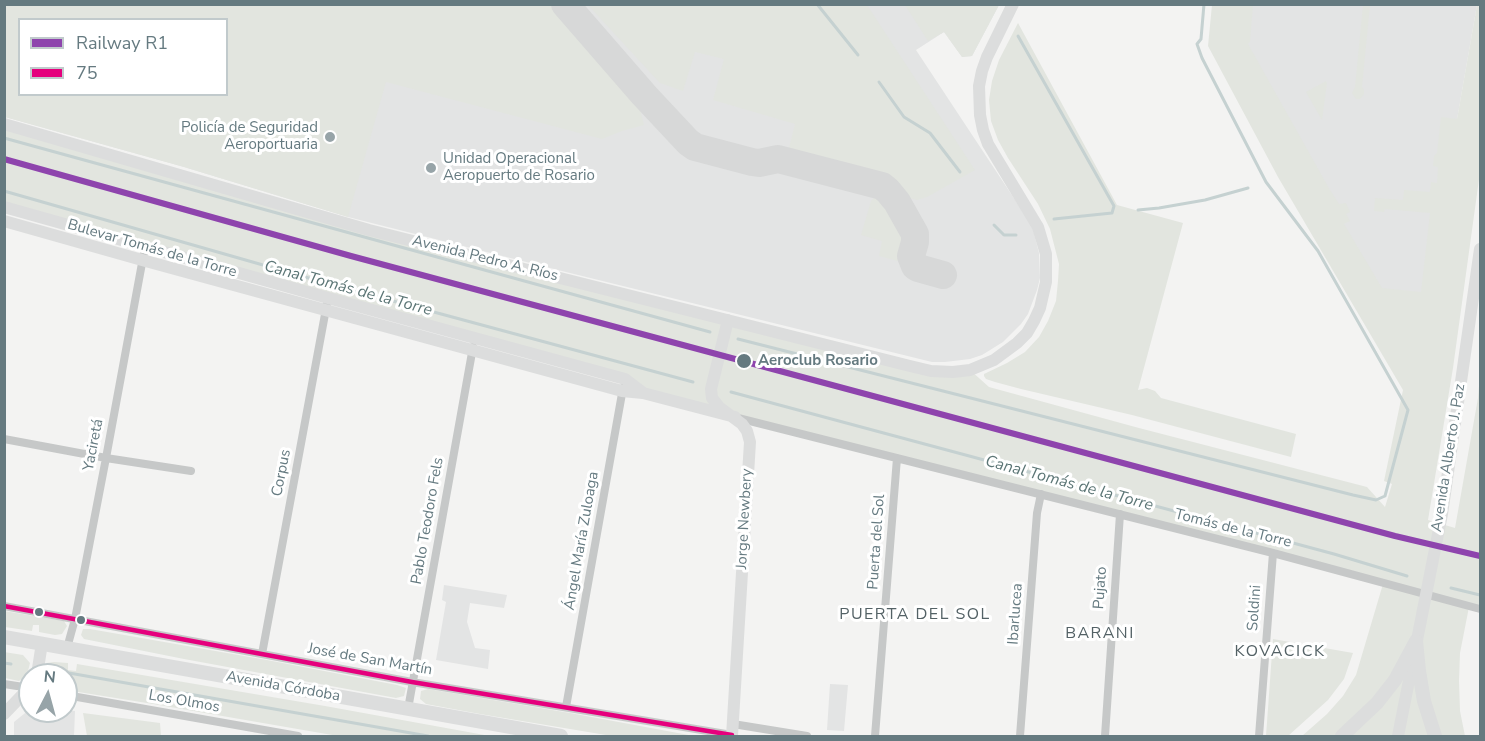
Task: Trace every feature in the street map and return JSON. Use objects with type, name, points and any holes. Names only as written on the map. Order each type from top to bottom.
[{"type":"main road","name":"Avenida Pedro A. Ríos","points":[[4,124],[369,230],[910,366],[932,371],[970,370],[994,360],[1027,333],[1040,309],[1046,282],[1046,254],[1038,227],[988,144],[980,115],[979,86],[982,71],[1013,4]]},
{"type":"main road","name":"Bulevar Tomás de la Torre","points":[[4,207],[145,247],[327,304]]},
{"type":"main road","name":"Bulevar Tomás de la Torre","points":[[4,221],[142,260],[327,304],[474,343],[624,385],[643,393],[735,417]]},
{"type":"main road","name":"Avenida Alberto J. Paz","points":[[1398,736],[1442,514],[1480,249]]},
{"type":"main road","name":"Jorge Newbery","points":[[728,320],[711,388],[712,398],[719,407],[742,424],[750,442],[732,732]]},
{"type":"main road","name":"Avenida Córdoba","points":[[4,637],[561,736]]},
{"type":"main road","points":[[1342,736],[1377,703],[1395,680],[1416,641]]},
{"type":"main road","points":[[1416,641],[1424,701],[1435,736]]},
{"type":"main road","points":[[39,663],[42,643]]},
{"type":"main road","points":[[4,714],[18,700]]},
{"type":"street","name":"Yaciretá","points":[[67,648],[75,619],[145,247]]},
{"type":"street","name":"Corpus","points":[[262,654],[327,304]]},
{"type":"street","name":"Pablo Teodoro Fels","points":[[408,709],[474,343]]},
{"type":"street","name":"Ángel María Zuloaga","points":[[566,708],[624,385]]},
{"type":"street","name":"Tomás de la Torre","points":[[735,417],[1273,553],[1480,609]]},
{"type":"street","points":[[4,439],[191,471]]},
{"type":"street","name":"Puerta del Sol","points":[[876,736],[897,458]]},
{"type":"street","name":"Ibarlucea","points":[[1020,736],[1037,513],[1041,494]]},
{"type":"street","name":"Pujato","points":[[1105,736],[1120,514]]},
{"type":"street","name":"Soldini","points":[[1259,736],[1273,553]]},
{"type":"street","name":"José de San Martín","points":[[4,606],[412,682],[566,708],[732,732],[807,736]]},
{"type":"street","name":"Los Olmos","points":[[78,697],[293,736]]},
{"type":"shaded area","points":[[4,5],[999,5],[972,56],[962,57],[944,32],[916,50],[1033,229],[1039,253],[1040,278],[1028,314],[1003,342],[982,355],[970,359],[932,362],[348,217],[184,167],[5,117]]},
{"type":"shaded area","points":[[4,5],[553,5],[637,98],[644,125],[602,139],[386,82],[348,217],[184,167],[5,117]]},
{"type":"shaded area","points":[[588,5],[867,5],[975,170],[927,197],[917,200],[903,196],[891,182],[788,152],[795,124],[713,100],[724,59],[695,52],[683,91],[660,83]]},
{"type":"shaded area","points":[[905,5],[999,5],[972,56],[962,57],[944,32],[928,41]]},
{"type":"shaded area","points":[[1212,5],[1253,5],[1248,44],[1330,190],[1339,204],[1346,203],[1350,212],[1346,214],[1350,221],[1344,224],[1382,288],[1421,292],[1430,213],[1385,209],[1384,212],[1374,211],[1375,198],[1403,200],[1404,190],[1430,192],[1431,182],[1437,183],[1438,167],[1433,166],[1434,156],[1437,153],[1441,117],[1457,119],[1477,5],[1480,5],[1480,172],[1453,368],[1428,520],[1455,528],[1478,398],[1480,374],[1480,609],[1469,607],[1460,653],[1460,711],[1465,736],[1302,736],[1343,696],[1356,675],[1383,584],[643,393],[625,379],[5,207],[4,124],[369,230],[910,366],[970,370],[989,387],[1367,487],[1385,507],[1392,484],[1384,481],[1403,390],[1278,177],[1208,46]]},
{"type":"shaded area","points":[[1231,5],[1477,5],[1441,211],[1419,378],[1227,44]]},
{"type":"shaded area","points":[[1363,5],[1370,5],[1362,87],[1364,94],[1360,99],[1356,99],[1352,93],[1355,87]]},
{"type":"shaded area","points":[[1018,23],[1117,205],[1183,223],[1138,390],[1147,388],[1155,391],[1161,398],[1296,434],[1291,457],[1132,415],[1021,389],[986,379],[984,376],[1025,352],[1039,337],[1056,301],[1058,281],[1059,264],[1050,229],[1038,204],[998,140],[991,121],[989,100],[992,81],[999,60]]},
{"type":"shaded area","points":[[1326,81],[1327,83],[1322,120],[1306,92]]},
{"type":"shaded area","points":[[874,198],[886,201],[907,239],[901,262],[879,256],[882,241],[861,235],[871,201]]},
{"type":"shaded area","points":[[444,585],[507,595],[504,608],[470,603],[467,622],[475,648],[490,650],[488,669],[436,660],[446,602],[442,600]]},
{"type":"shaded area","points":[[4,611],[64,621],[67,626],[62,634],[55,635],[39,632],[39,625],[33,625],[32,631],[5,627]]},
{"type":"shaded area","points":[[83,629],[267,660],[406,688],[404,696],[396,698],[84,639],[81,635]]},
{"type":"shaded area","points":[[1273,639],[1353,653],[1344,679],[1328,700],[1288,736],[1266,736]]},
{"type":"shaded area","points":[[4,652],[23,655],[30,663],[18,663],[18,681],[5,678]]},
{"type":"shaded area","points":[[78,664],[490,736],[338,736],[78,692]]},
{"type":"shaded area","points":[[830,684],[848,685],[844,731],[827,730]]},
{"type":"shaded area","points":[[428,689],[694,736],[612,736],[480,714],[426,704],[420,699],[421,691]]},
{"type":"shaded area","points":[[83,713],[160,723],[161,736],[87,736]]},
{"type":"shaded area","points":[[18,719],[18,723],[75,723],[74,736],[14,736],[14,722]]},
{"type":"waterway","points":[[817,4],[858,55]]},
{"type":"waterway","points":[[738,339],[1353,495],[1376,500],[1385,496],[1408,410],[1318,251],[1266,182],[1202,58],[1197,44],[1201,39],[1204,4]]},
{"type":"waterway","points":[[1018,36],[1114,206],[1112,213],[1054,219]]},
{"type":"waterway","points":[[879,82],[904,117],[930,133],[960,172]]},
{"type":"waterway","points":[[4,138],[710,332]]},
{"type":"waterway","points":[[1138,210],[1205,200],[1248,188]]},
{"type":"waterway","name":"Canal Tomás de la Torre","points":[[4,191],[319,281],[693,382]]},
{"type":"waterway","points":[[994,225],[1004,235],[1016,235]]},
{"type":"waterway","name":"Canal Tomás de la Torre","points":[[731,392],[1334,554],[1407,576]]},
{"type":"waterway","name":"Canal Tomás de la Torre","points":[[1451,588],[1480,595]]},
{"type":"waterway","points":[[4,663],[11,664]]},
{"type":"waterway","points":[[78,675],[428,736]]},
{"type":"taxiway","points":[[565,4],[688,142],[695,147],[752,162],[778,159],[882,186],[897,202],[915,234],[911,256],[915,266],[943,275]]},
{"type":"rail line","name":"R1","points":[[4,159],[351,256],[1395,536],[1480,556]]},
{"type":"transit line","name":"75","points":[[4,606],[412,682],[732,735]]},
{"type":"place","name":"Policía de Seguridad Aeroportuaria","points":[[330,137]]},
{"type":"place","name":"Unidad Operacional Aeropuerto de Rosario","points":[[431,168]]},
{"type":"place","name":"Aeroclub Rosario","points":[[744,361]]},
{"type":"district","name":"PUERTA DEL SOL","points":[[915,615]]},
{"type":"district","name":"BARANI","points":[[1100,634]]},
{"type":"district","name":"KOVACICK","points":[[1280,652]]}]
